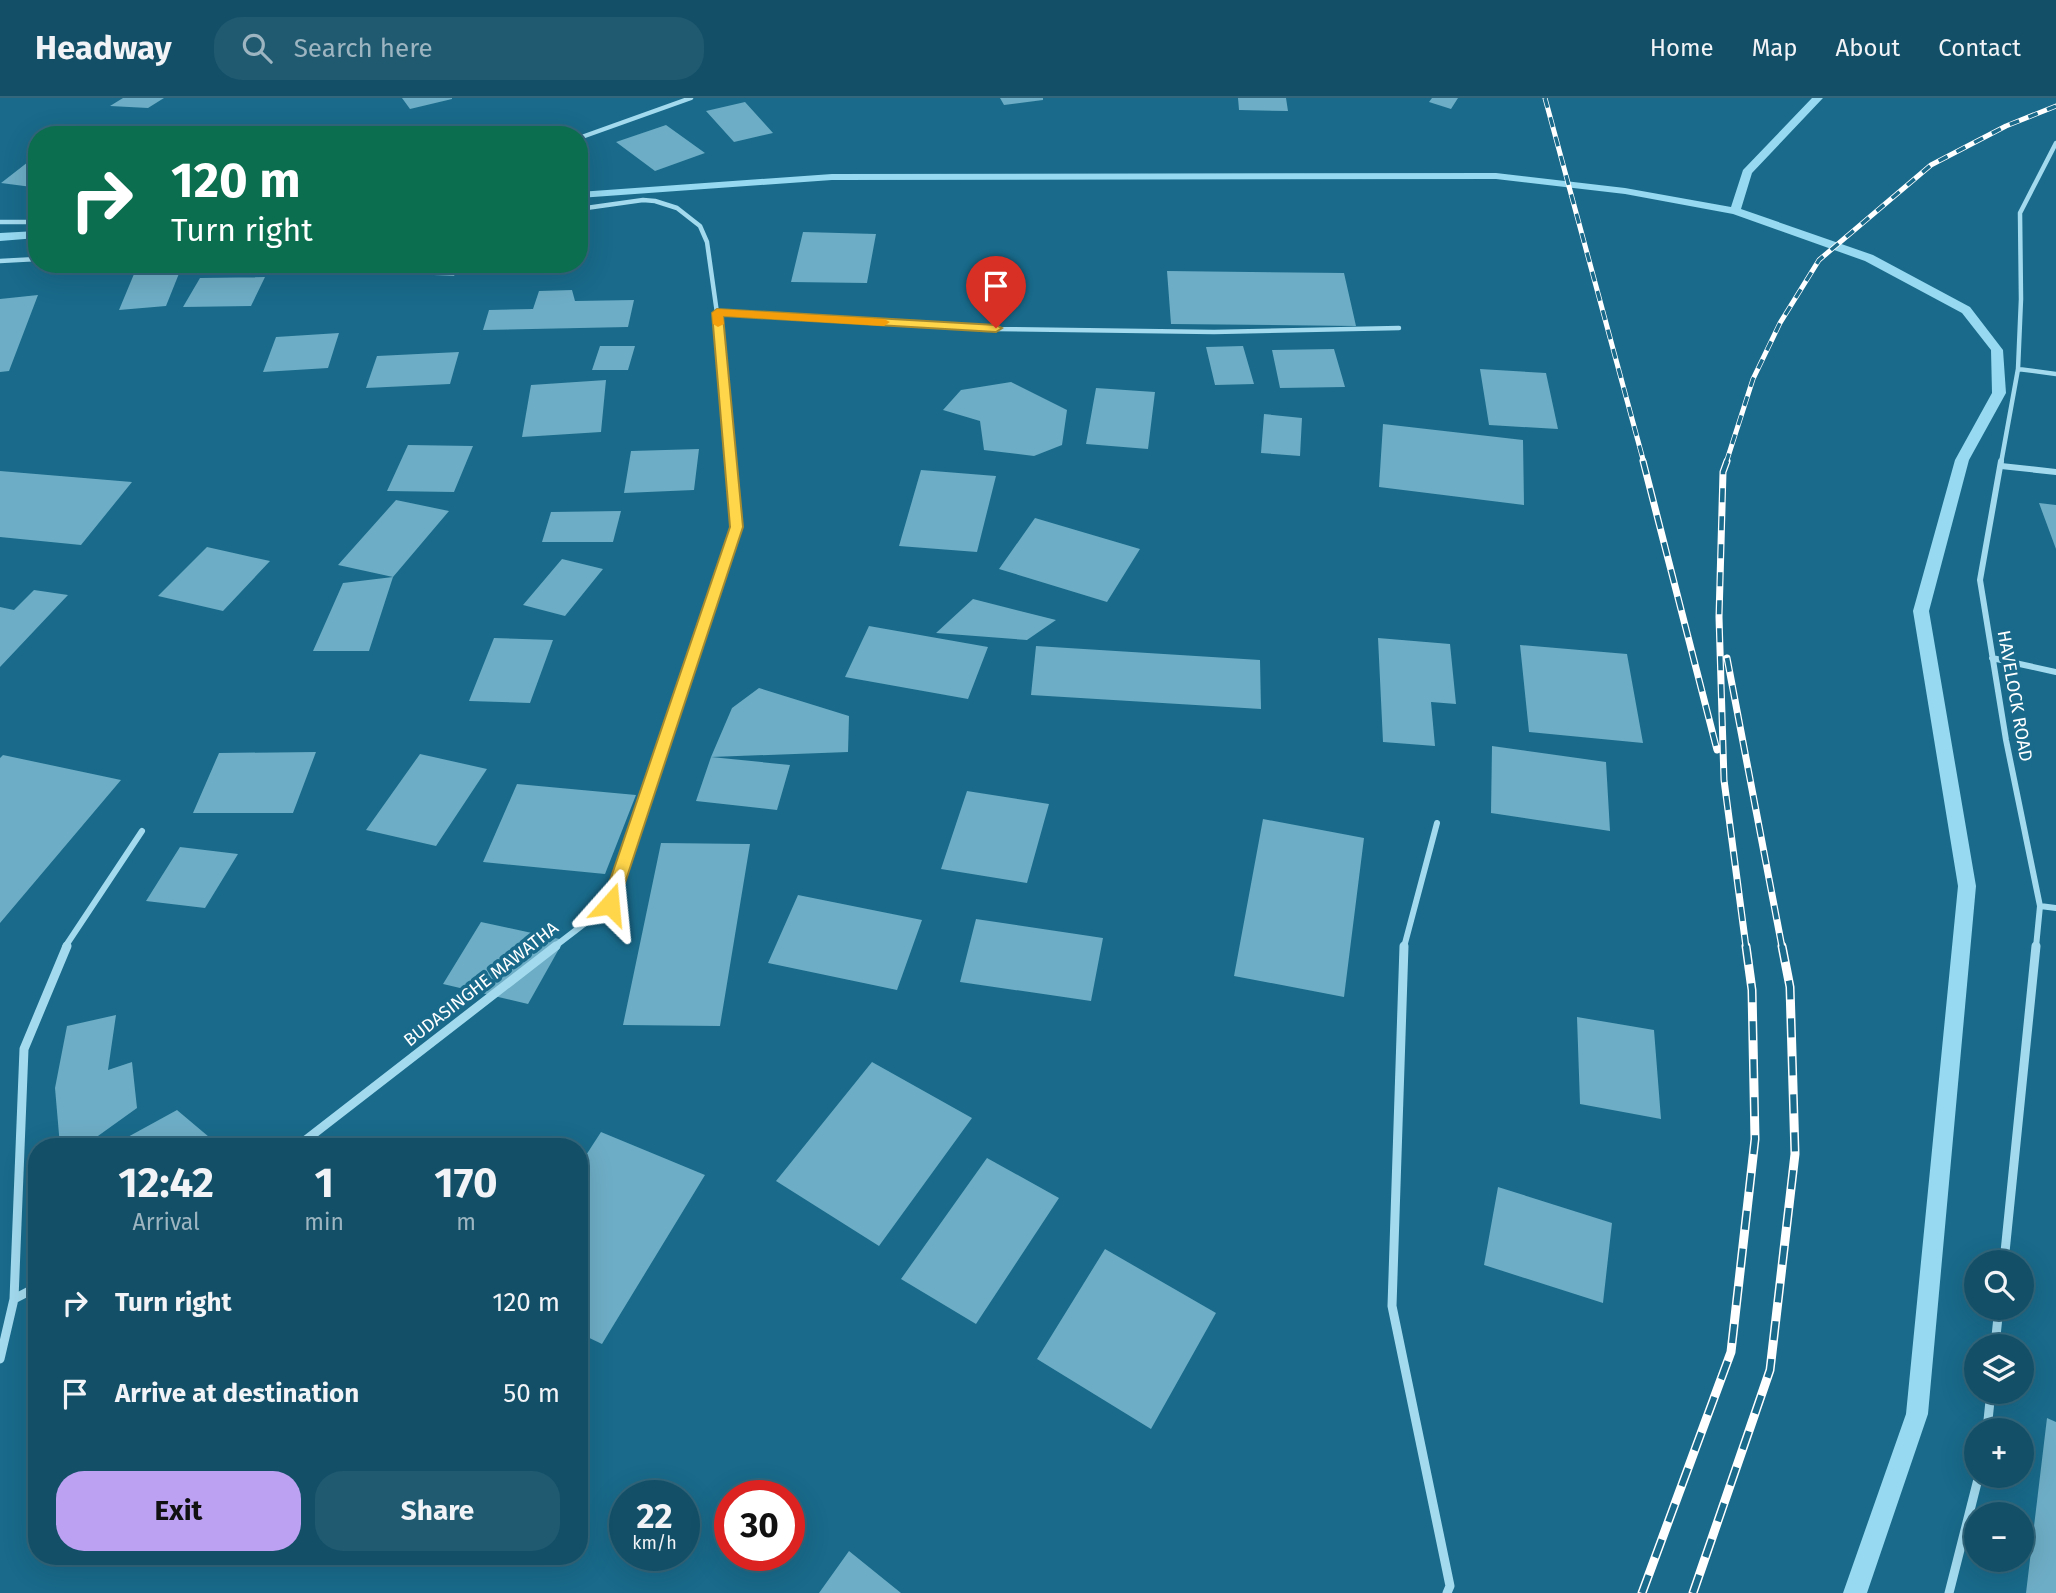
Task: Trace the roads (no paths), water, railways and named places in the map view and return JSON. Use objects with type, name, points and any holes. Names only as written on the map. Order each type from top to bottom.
[{"type":"street","points":[[588,135],[691,98]]},
{"type":"street","name":"HAVELOCK ROAD","points":[[2005,1250],[2040,906],[1992,658],[1980,580],[2018,369],[2020,214],[2056,143]]},
{"type":"street","name":"BUDASINGHE MAWATHA","points":[[308,1138],[610,904],[736,527],[717,313],[707,242],[699,226],[677,208],[643,200],[588,208]]},
{"type":"street","points":[[0,222],[28,222]]},
{"type":"street","points":[[0,261],[28,259]]},
{"type":"street","points":[[717,313],[996,328],[1214,332],[1399,328]]},
{"type":"street","points":[[2018,369],[2056,374]]},
{"type":"street","points":[[2001,466],[2056,472]]},
{"type":"street","points":[[1992,658],[2056,672]]},
{"type":"street","points":[[1437,823],[1402,954],[1392,1306],[1450,1586],[1447,1593]]},
{"type":"street","points":[[0,1359],[14,1299],[24,1049],[65,948],[142,831]]},
{"type":"street","points":[[2040,906],[2056,908]]},
{"type":"street","points":[[14,1299],[28,1292]]},
{"type":"street","points":[[1949,1593],[1976,1488]]},
{"type":"waterway","points":[[1735,211],[1747,172],[1818,98]]},
{"type":"waterway","points":[[588,194],[832,177],[1496,176],[1625,191],[1735,211]]},
{"type":"waterway","points":[[1735,211],[1869,258],[1966,310],[1997,350],[1999,393],[1962,460],[1921,611],[1967,886],[1917,1414],[1855,1593]]},
{"type":"waterway","points":[[0,237],[28,235]]},
{"type":"railway","points":[[1545,98],[1644,463]]},
{"type":"railway","points":[[1726,463],[1753,379],[1780,323],[1819,260],[1931,165],[2006,126],[2056,106]]},
{"type":"railway","points":[[1643,461],[1717,750]]},
{"type":"railway","points":[[1727,461],[1723,472],[1719,617],[1724,780],[1746,947]]},
{"type":"railway","points":[[1727,658],[1782,947]]},
{"type":"railway","points":[[1642,1593],[1731,1352],[1755,1139],[1752,990],[1746,946]]},
{"type":"railway","points":[[1693,1593],[1770,1370],[1795,1154],[1790,987],[1782,946]]}]
